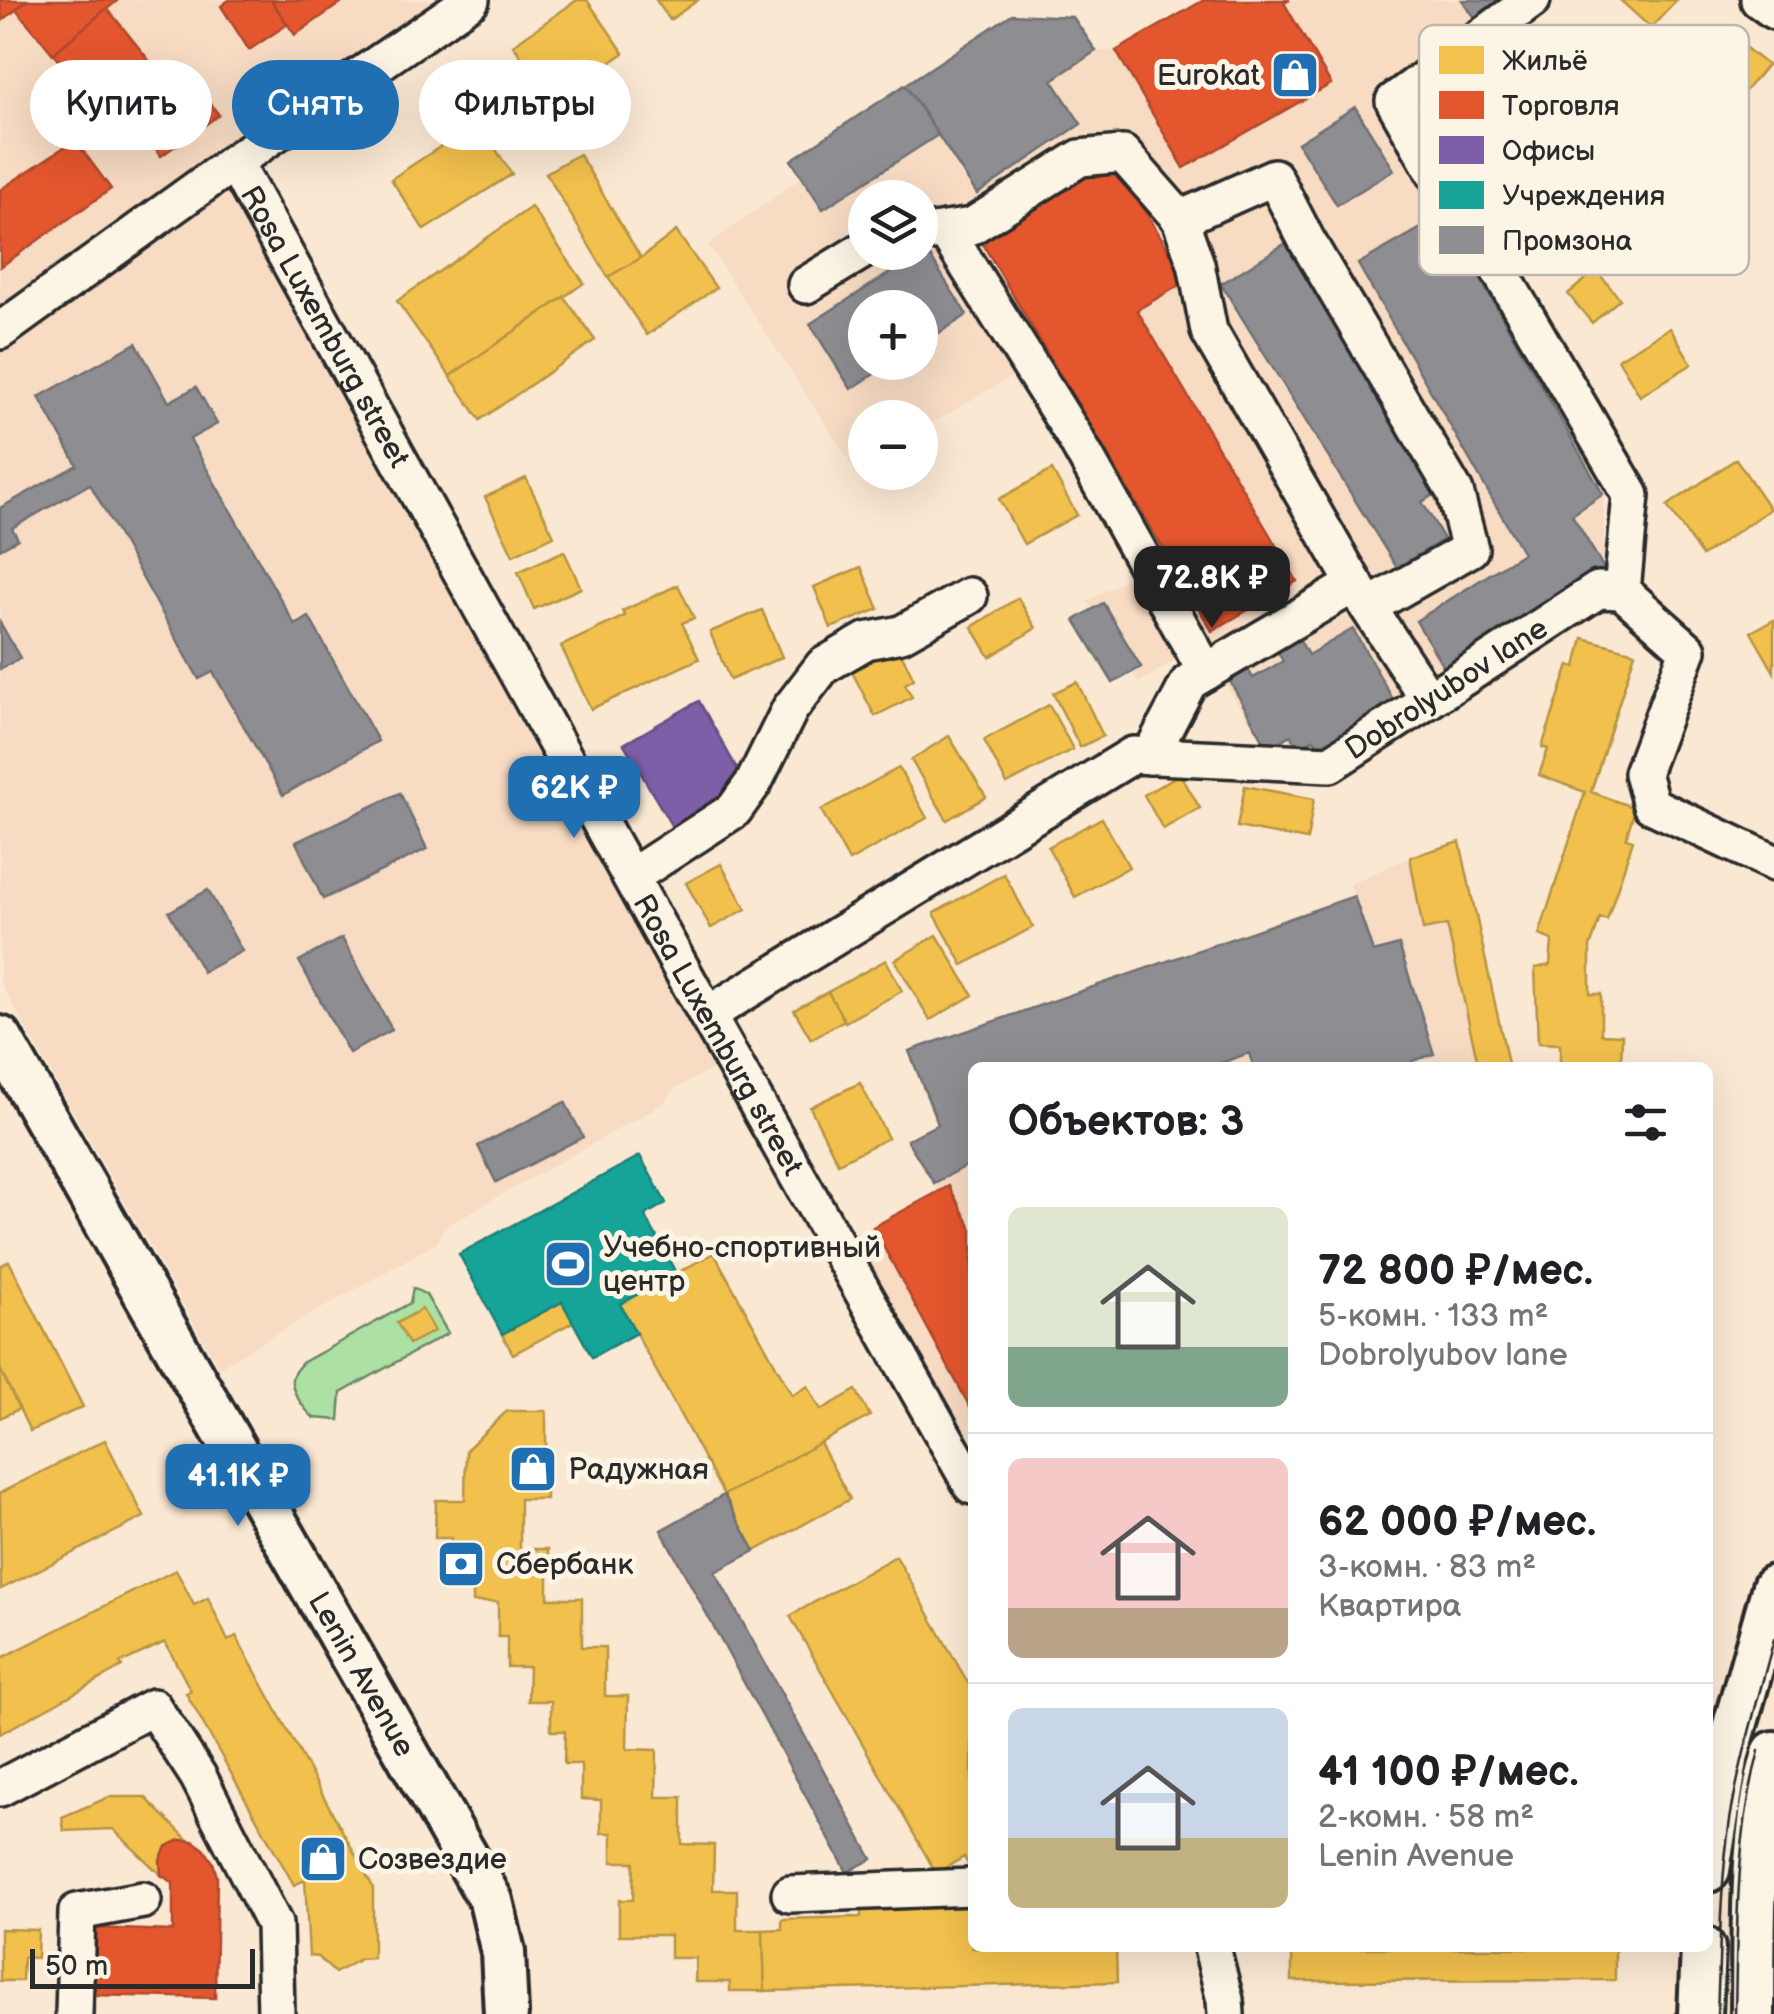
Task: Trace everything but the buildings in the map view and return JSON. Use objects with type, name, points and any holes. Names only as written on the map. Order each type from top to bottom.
[{"type":"main road","name":"Lenin Avenue","points":[[0,1038],[491,1902],[503,1952],[506,2014]]},
{"type":"main road","points":[[1713,1806],[1717,1754],[1774,1587]]},
{"type":"main road","points":[[1753,2014],[1754,1890],[1774,1753]]},
{"type":"main road","points":[[1700,2014],[1703,1952]]},
{"type":"street","points":[[0,331],[234,162],[471,0]]},
{"type":"street","points":[[1498,25],[1532,0]]},
{"type":"street","points":[[1759,0],[1774,11]]},
{"type":"street","points":[[1419,84],[1394,102],[1419,146]]},
{"type":"street","points":[[938,231],[972,226],[1080,158],[1124,154],[1180,219],[1196,264],[1209,331],[1362,595],[1429,700]]},
{"type":"street","name":"Rosa Luxemburg street","points":[[234,162],[968,1479]]},
{"type":"street","points":[[1150,756],[1189,682],[1362,595],[1470,549],[1456,492],[1308,242],[1274,177],[1180,219]]},
{"type":"street","points":[[938,241],[1074,436],[1206,672]]},
{"type":"street","points":[[806,284],[848,259]]},
{"type":"street","points":[[1502,275],[1630,495],[1622,591],[1688,650],[1642,772],[1651,805],[1774,863]]},
{"type":"street","name":"Dobrolyubov lane","points":[[707,1015],[1133,755],[1330,764],[1598,590],[1622,591]]},
{"type":"street","points":[[631,877],[734,810],[754,782],[790,709],[824,666],[866,640],[900,634],[968,596]]},
{"type":"street","points":[[0,1788],[153,1707],[198,1776],[274,1924],[276,2014]]},
{"type":"street","points":[[790,1894],[968,1887]]},
{"type":"street","points":[[74,2014],[77,1912],[143,1900]]},
{"type":"street","points":[[1213,1952],[1226,2014]]},
{"type":"shaded area","points":[[0,0],[452,0],[366,60],[232,60],[232,150],[237,150],[0,316]]},
{"type":"shaded area","points":[[1204,0],[1508,0],[1476,25],[1419,25],[1419,70],[1375,105],[1419,175],[1419,275],[1478,275],[1603,494],[1605,570],[1319,747],[1268,748],[1198,645],[1139,683],[1087,601],[1144,569],[1018,373],[938,420],[938,400],[848,400],[848,459],[708,245],[802,177],[791,160],[1012,14],[1073,17],[1096,51],[1116,51]]},
{"type":"shaded area","points":[[224,185],[718,1066],[673,1090],[663,1104],[444,1227],[438,1242],[219,1367],[0,983],[0,349]]},
{"type":"shaded area","points":[[1460,842],[1508,1062],[968,1062],[968,1443],[853,1237],[938,1192],[907,1140],[938,1124],[909,1051],[1354,896],[1350,884],[1410,857]]},
{"type":"green space","points":[[413,1288],[426,1295],[448,1333],[341,1393],[339,1420],[314,1418],[293,1389],[296,1370],[410,1303]]},
{"type":"tram line","points":[[1717,2014],[1722,1893],[1730,1820],[1774,1639]]},
{"type":"tram line","points":[[1735,2014],[1742,1848],[1759,1751]]},
{"type":"place","name":"Eurokat","points":[[1295,75]]},
{"type":"place","name":"Учебно-спортивный центр","points":[[568,1264]]},
{"type":"place","name":"Радужная","points":[[533,1469]]},
{"type":"place","name":"Сбербанк","points":[[461,1564]]},
{"type":"place","name":"Созвездие","points":[[323,1859]]}]
